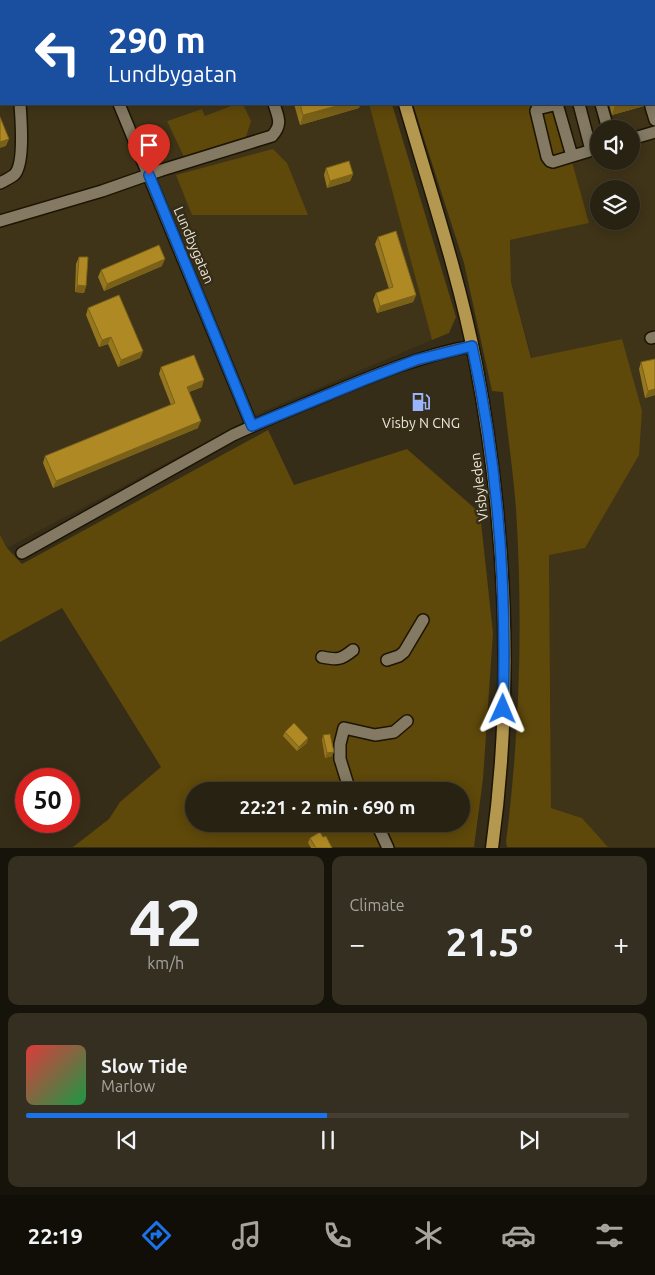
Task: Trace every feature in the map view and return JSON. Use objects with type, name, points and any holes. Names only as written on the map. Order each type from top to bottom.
[{"type":"main road","name":"Visbyleden","points":[[405,105],[450,259],[472,346],[483,400],[495,490],[502,564],[504,658],[499,802],[492,848]]},
{"type":"street","points":[[0,183],[14,175],[17,171],[21,151],[20,105]]},
{"type":"street","name":"Lundbygatan","points":[[120,105],[252,426]]},
{"type":"street","points":[[0,221],[102,191],[272,136],[278,130],[279,124],[274,105]]},
{"type":"street","points":[[553,105],[537,109],[536,111],[547,157],[550,161],[553,162],[590,151]]},
{"type":"street","points":[[557,105],[572,156]]},
{"type":"street","points":[[579,105],[590,135]]},
{"type":"street","points":[[601,105],[605,120]]},
{"type":"street","points":[[651,107],[655,120]]},
{"type":"street","points":[[640,136],[655,132]]},
{"type":"street","points":[[22,553],[252,426],[416,360],[472,346]]},
{"type":"street","points":[[387,660],[404,652],[423,620]]},
{"type":"street","points":[[322,657],[334,660],[340,659],[353,650]]},
{"type":"street","points":[[347,782],[340,759],[340,744],[344,728],[375,734],[394,732],[407,721]]},
{"type":"street","points":[[381,832],[388,848]]},
{"type":"shaded area","points":[[0,105],[233,105],[205,116],[202,109],[167,121],[251,121],[243,105],[369,105],[432,340],[264,411],[7,548],[0,535]]},
{"type":"shaded area","points":[[233,105],[243,105],[251,121],[245,140],[185,159],[167,121],[202,109],[205,116]]},
{"type":"shaded area","points":[[369,105],[392,105],[456,317],[449,333],[432,340]]},
{"type":"shaded area","points":[[413,105],[556,105],[589,223],[510,240],[511,282],[531,358],[622,339],[642,411],[639,455],[585,548],[549,555],[551,808],[582,818],[608,847],[507,847],[519,676],[520,634],[516,509],[503,392],[492,391],[464,263]]},
{"type":"shaded area","points":[[556,105],[655,105],[655,847],[608,847],[582,818],[551,808],[549,555],[622,339],[532,358],[511,282],[510,240],[589,223]]},
{"type":"shaded area","points":[[273,149],[287,163],[308,215],[192,215],[176,175]]},
{"type":"shaded area","points":[[268,430],[294,485],[407,449],[480,513],[493,633],[483,779],[474,847],[73,847],[109,819],[120,802],[161,767],[62,608],[0,642],[0,535],[7,548],[22,564]]},
{"type":"building","points":[[300,105],[340,105],[303,115]]},
{"type":"building","points":[[0,117],[9,139],[0,142]]},
{"type":"building","points":[[349,161],[353,174],[330,181],[326,168]]},
{"type":"building","points":[[396,231],[416,295],[380,306],[376,293],[393,287],[378,237]]},
{"type":"building","points":[[159,245],[165,259],[107,284],[101,270]]},
{"type":"building","points":[[79,257],[88,257],[86,286],[77,285]]},
{"type":"building","points":[[119,295],[143,351],[121,360],[111,337],[102,340],[88,308]]},
{"type":"building","points":[[194,355],[204,380],[187,387],[201,421],[56,481],[45,456],[175,403],[161,367]]},
{"type":"building","points":[[655,359],[655,389],[648,391],[641,362]]},
{"type":"building","points":[[294,723],[308,738],[299,747],[285,732]]},
{"type":"building","points":[[330,734],[334,752],[327,753],[323,735]]},
{"type":"building","points":[[320,832],[323,837],[326,836],[332,848],[316,848],[310,838]]},
{"type":"place","name":"Visby N CNG","points":[[421,402]]},
{"type":"route","points":[[149,175],[252,426],[416,360],[472,346],[483,400],[501,549],[504,611],[503,709]]}]
